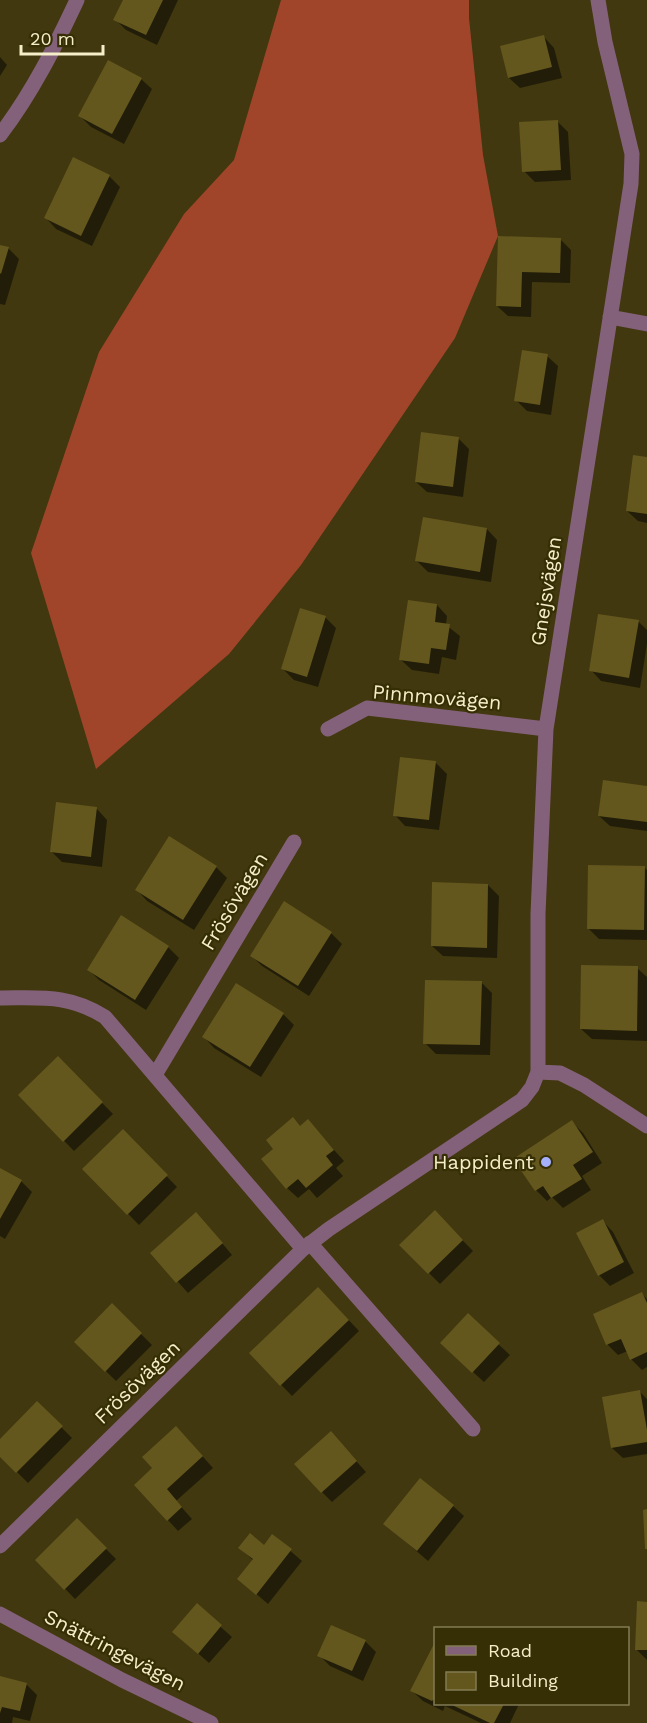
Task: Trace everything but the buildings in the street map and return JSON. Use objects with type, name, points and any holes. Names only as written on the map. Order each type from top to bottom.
[{"type":"street","points":[[0,135],[14,116],[53,50],[77,0]]},
{"type":"street","name":"Gnejsvägen","points":[[538,1072],[538,914],[546,729],[629,200],[632,154],[605,42],[598,0]]},
{"type":"street","points":[[610,317],[647,324]]},
{"type":"street","name":"Pinnmovägen","points":[[328,729],[367,708],[546,729]]},
{"type":"street","name":"Frösövägen","points":[[155,1075],[294,842]]},
{"type":"street","points":[[0,998],[56,998],[88,1006],[105,1017],[306,1246],[473,1429]]},
{"type":"street","points":[[538,1072],[560,1073],[584,1085],[647,1126]]},
{"type":"street","name":"Frösövägen","points":[[0,1546],[306,1246],[522,1100],[532,1087],[538,1072]]},
{"type":"street","name":"Snättringevägen","points":[[0,1614],[122,1680],[211,1723]]},
{"type":"shaded area","points":[[281,0],[469,0],[483,155],[498,236],[455,338],[301,565],[229,654],[96,769],[31,553],[99,352],[184,214],[234,160]]},
{"type":"place","name":"Happident","points":[[546,1162]]}]
